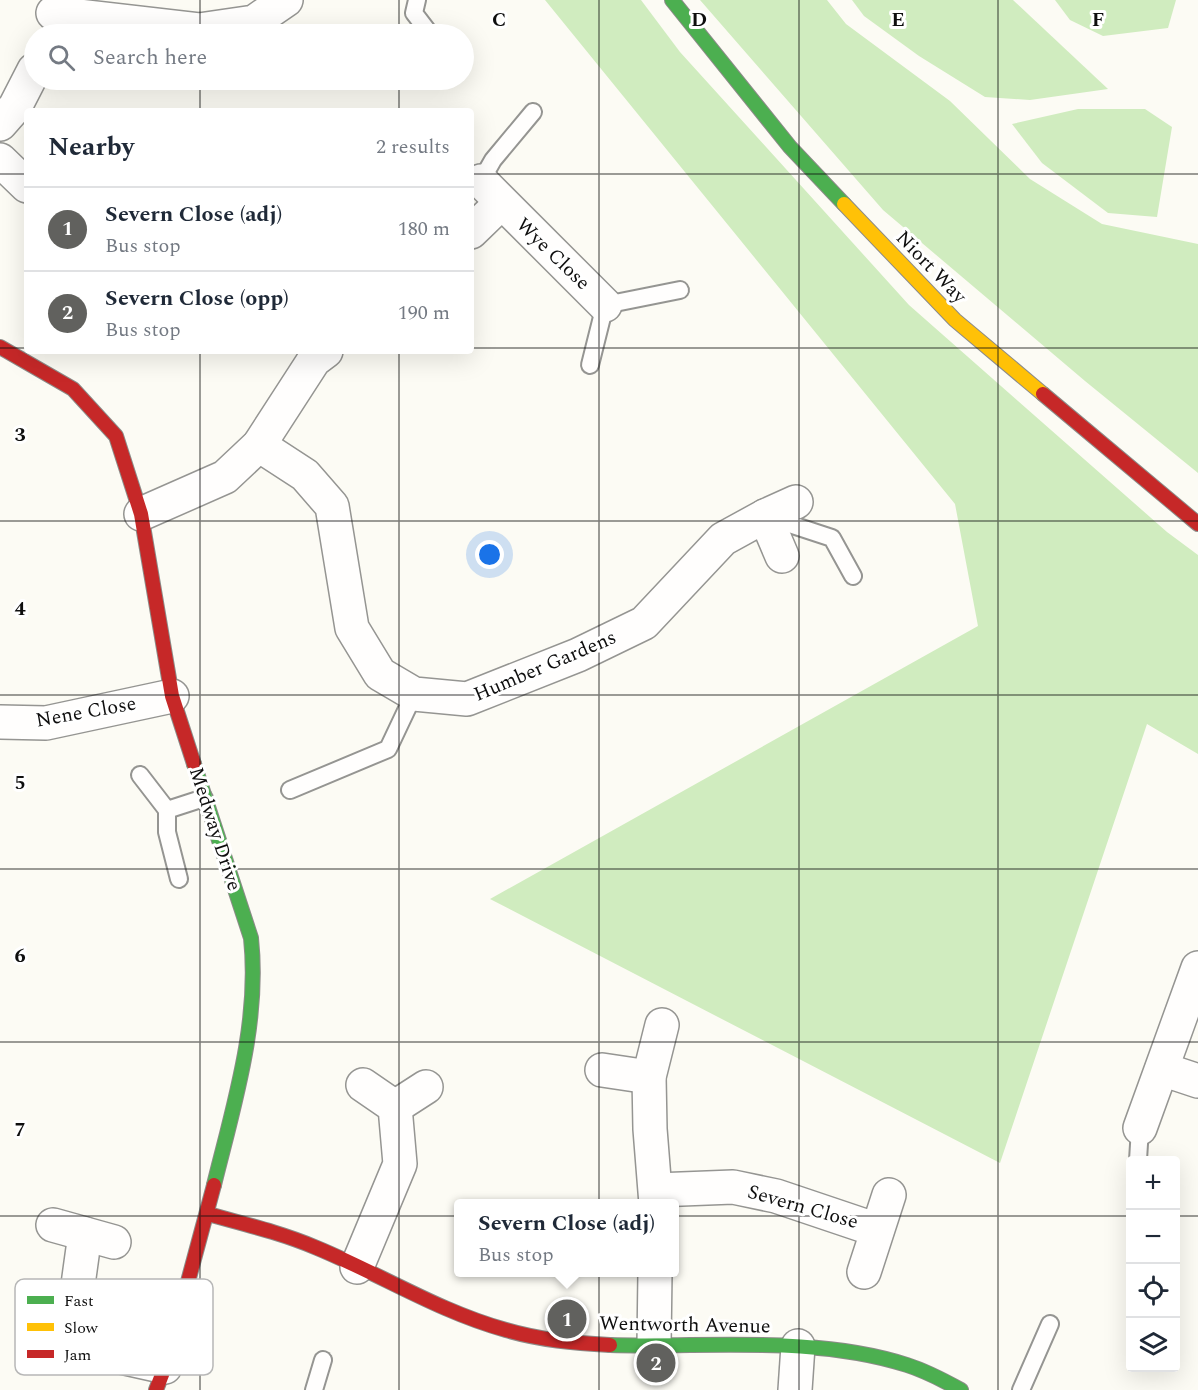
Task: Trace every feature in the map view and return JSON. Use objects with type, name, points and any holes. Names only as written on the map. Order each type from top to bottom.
[{"type":"main road","name":"Niort Way","points":[[672,0],[790,147],[955,320],[1198,524]]},
{"type":"main road","name":"Medway Drive","points":[[0,347],[74,389],[116,436],[141,514],[172,696],[251,938],[254,959],[253,1019],[208,1214],[189,1279]]},
{"type":"main road","name":"Wentworth Avenue","points":[[208,1214],[315,1247],[472,1320],[529,1336],[573,1343],[798,1346],[863,1353],[906,1364],[941,1377],[961,1390]]},
{"type":"street","points":[[240,24],[254,22],[286,0]]},
{"type":"street","points":[[51,16],[136,24]]},
{"type":"street","points":[[0,124],[15,107],[24,89]]},
{"type":"street","points":[[0,160],[24,183]]},
{"type":"street","name":"Wye Close","points":[[474,226],[491,192],[605,304]]},
{"type":"street","points":[[141,514],[225,477],[259,445],[314,360],[322,354]]},
{"type":"street","name":"Humber Gardens","points":[[259,445],[305,475],[332,507],[352,628],[380,674],[414,694],[467,699],[578,655],[644,623],[723,539],[796,502]]},
{"type":"street","points":[[765,516],[782,556]]},
{"type":"street","name":"Nene Close","points":[[0,722],[46,723],[172,696]]},
{"type":"street","points":[[1140,1128],[1198,968]]},
{"type":"street","name":"Severn Close","points":[[662,1025],[649,1077],[650,1129],[656,1197],[733,1187],[776,1196],[877,1230]]},
{"type":"street","points":[[1162,1069],[1198,1081]]},
{"type":"street","points":[[602,1070],[649,1077]]},
{"type":"street","points":[[363,1085],[395,1107]]},
{"type":"street","points":[[395,1107],[426,1087]]},
{"type":"street","points":[[357,1267],[400,1164],[395,1107]]},
{"type":"street","name":"Severn Close","points":[[864,1272],[889,1195]]},
{"type":"street","name":"Medway Drive","points":[[53,1225],[100,1238],[87,1279]]},
{"type":"street","points":[[654,1345],[655,1277]]},
{"type":"street","points":[[795,1390],[798,1346]]},
{"type":"lane","points":[[417,0],[414,13],[422,24]]},
{"type":"lane","points":[[491,192],[493,160],[532,112]]},
{"type":"lane","points":[[590,365],[605,304],[680,290]]},
{"type":"lane","points":[[765,516],[832,538],[853,576]]},
{"type":"lane","points":[[290,790],[388,749],[414,694]]},
{"type":"lane","points":[[140,775],[167,810],[167,832],[179,879]]},
{"type":"lane","points":[[167,810],[204,798]]},
{"type":"lane","points":[[1138,1156],[1140,1128]]},
{"type":"lane","points":[[1021,1390],[1050,1324]]},
{"type":"lane","points":[[314,1390],[323,1360]]},
{"type":"green space","points":[[545,0],[641,0],[680,52],[909,305],[1167,532],[1198,555],[1198,754],[1147,724],[1000,1163],[490,899],[978,626],[955,504]]},
{"type":"green space","points":[[700,0],[827,0],[846,24],[950,101],[1030,179],[1102,224],[1198,244],[1198,473],[1085,381],[883,210]]},
{"type":"green space","points":[[852,0],[1013,0],[1108,89],[1030,100],[985,97],[919,56],[864,16]]},
{"type":"green space","points":[[1055,0],[1176,0],[1168,28],[1103,36],[1070,20]]},
{"type":"green space","points":[[1078,109],[1145,109],[1172,127],[1157,217],[1108,213],[1042,163],[1012,124]]},
{"type":"traffic: fast","points":[[672,0],[790,147],[844,204]]},
{"type":"traffic: fast","points":[[194,764],[251,938],[253,969],[249,1032],[237,1093],[214,1185]]},
{"type":"traffic: fast","points":[[610,1345],[760,1345],[835,1350],[907,1365],[961,1390]]},
{"type":"traffic: slow","points":[[844,204],[955,320],[1043,394]]},
{"type":"traffic: jam","points":[[0,347],[73,389],[116,436],[141,514],[172,696],[194,764]]},
{"type":"traffic: jam","points":[[1043,394],[1198,524]]},
{"type":"traffic: jam","points":[[189,1279],[214,1185]]},
{"type":"traffic: jam","points":[[208,1214],[304,1243],[341,1258],[434,1303],[482,1322],[544,1339],[610,1345]]},
{"type":"traffic: jam","points":[[156,1390],[162,1375]]},
{"type":"place","name":"Severn Close (adj)","points":[[567,1319]]},
{"type":"place","name":"Severn Close (opp)","points":[[656,1363]]}]
